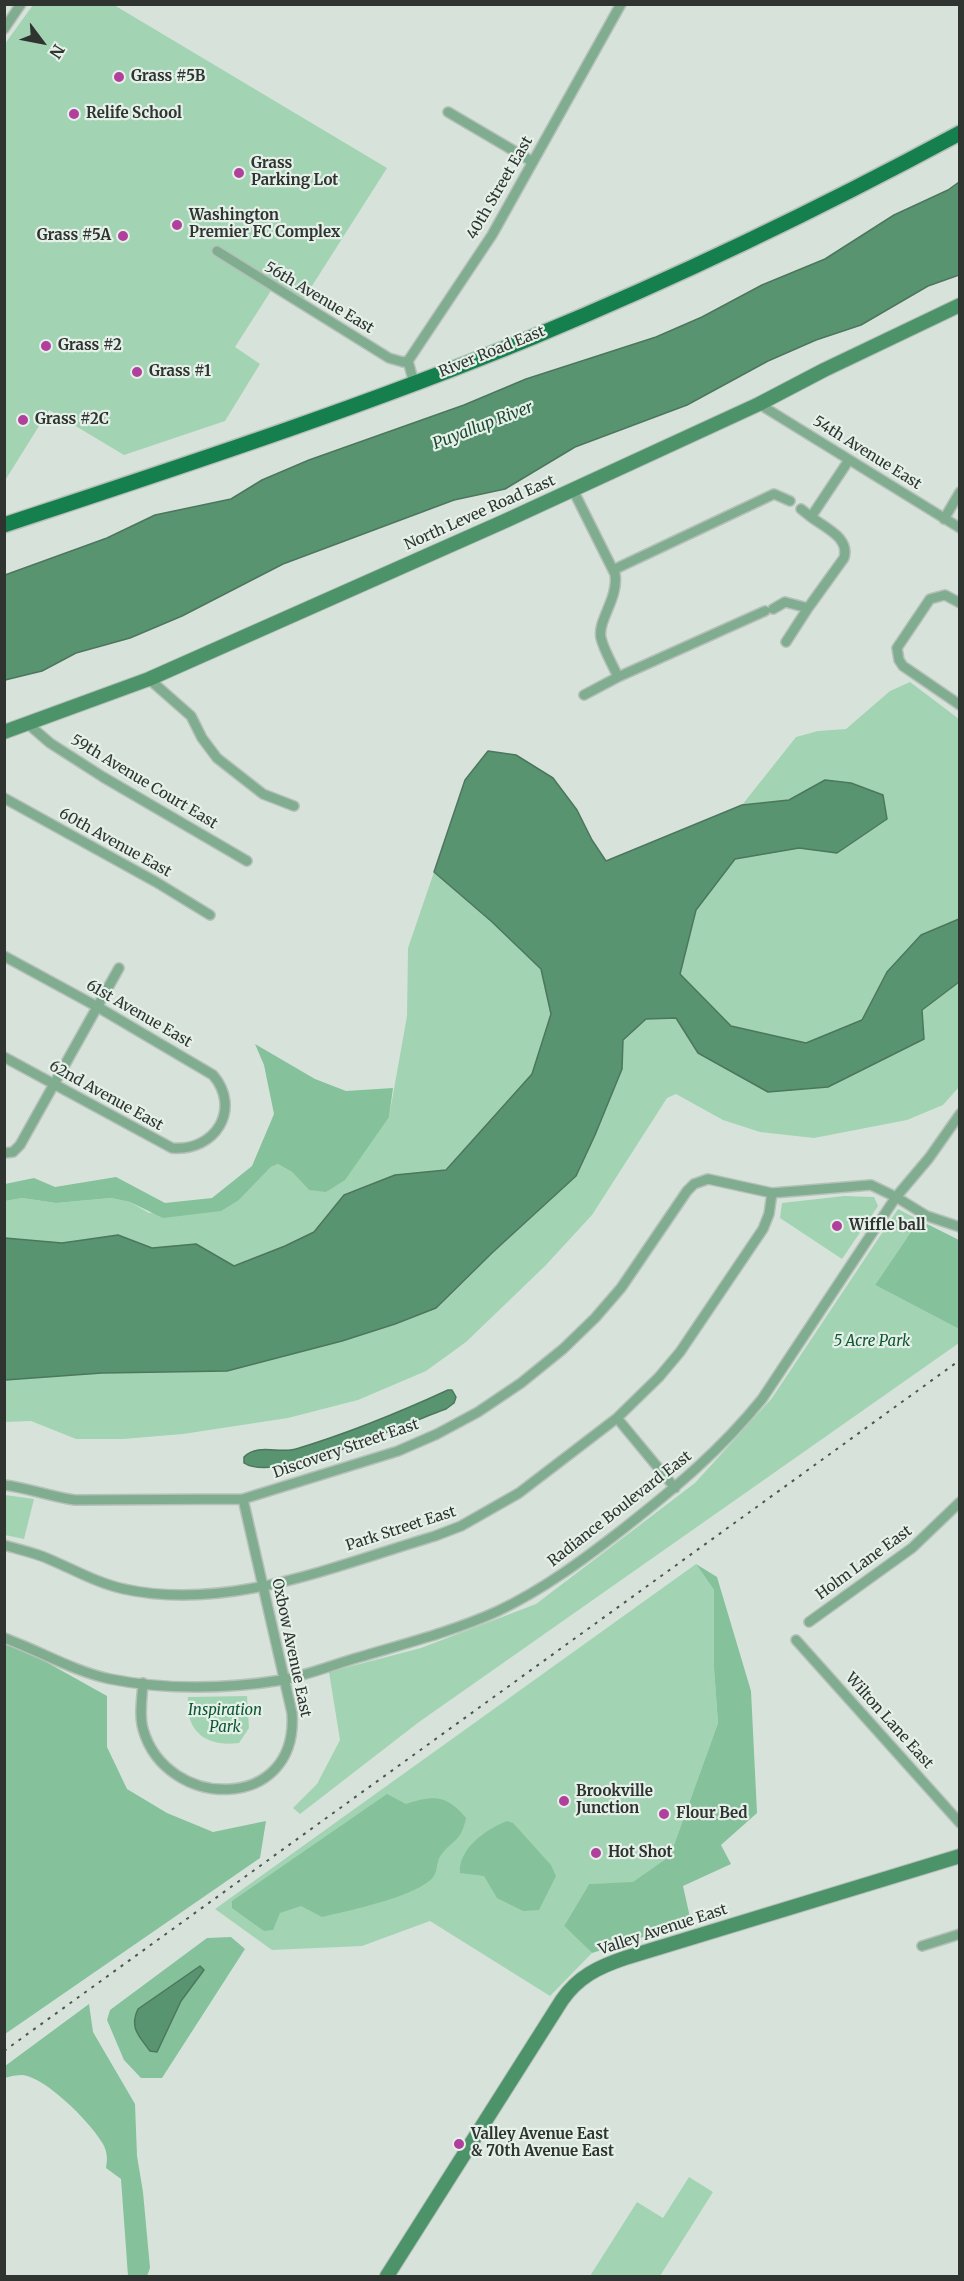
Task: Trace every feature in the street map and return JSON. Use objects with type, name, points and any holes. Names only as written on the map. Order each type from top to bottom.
[{"type":"main road","name":"River Road East","points":[[4,525],[226,451],[414,383],[533,336],[664,279],[810,210],[960,133]]},
{"type":"street","points":[[4,29],[21,4]]},
{"type":"street","name":"40th Street East","points":[[408,361],[492,235],[621,4]]},
{"type":"street","points":[[448,112],[533,162]]},
{"type":"street","name":"56th Avenue East","points":[[217,251],[389,358],[408,361]]},
{"type":"street","name":"North Levee Road East","points":[[4,732],[149,679],[759,404],[960,305]]},
{"type":"street","points":[[408,361],[414,383]]},
{"type":"street","name":"54th Avenue East","points":[[759,404],[960,528]]},
{"type":"street","points":[[812,517],[849,460]]},
{"type":"street","points":[[573,489],[613,570],[616,589],[600,637],[618,677]]},
{"type":"street","points":[[944,519],[960,492]]},
{"type":"street","points":[[613,570],[774,494],[790,501]]},
{"type":"street","points":[[786,642],[844,558],[846,549],[844,542],[801,509]]},
{"type":"street","points":[[960,603],[948,596],[939,595],[930,599],[897,648],[899,660],[908,670],[960,705]]},
{"type":"street","points":[[584,695],[618,677],[784,602],[808,608]]},
{"type":"street","points":[[149,679],[191,716],[202,738],[217,758],[263,794],[294,806]]},
{"type":"street","name":"59th Avenue Court East","points":[[28,724],[50,743],[103,777],[247,861]]},
{"type":"street","name":"60th Avenue East","points":[[4,798],[156,882],[210,915]]},
{"type":"street","name":"61st Avenue East","points":[[4,956],[213,1074],[224,1095],[225,1112],[222,1121]]},
{"type":"street","points":[[6,1153],[12,1152],[20,1144],[119,968]]},
{"type":"street","name":"62nd Avenue East","points":[[4,1057],[172,1148],[197,1146],[211,1136],[222,1121]]},
{"type":"street","name":"Radiance Boulevard East","points":[[4,1638],[85,1671],[110,1678],[178,1686],[233,1686],[284,1679],[457,1628],[533,1593],[570,1570],[675,1488],[708,1460],[739,1428],[762,1399],[896,1197],[929,1158],[960,1114]]},
{"type":"street","name":"Discovery Street East","points":[[4,1485],[18,1486],[57,1498],[75,1500],[243,1499],[399,1451],[478,1412],[521,1383],[563,1349],[595,1318],[621,1287],[687,1191],[700,1180],[708,1179],[772,1193]]},
{"type":"street","points":[[772,1193],[871,1185],[927,1216],[960,1227]]},
{"type":"street","name":"Park Street East","points":[[4,1545],[43,1557],[102,1583],[126,1589],[172,1594],[230,1593],[263,1587],[435,1536],[460,1526],[519,1492],[617,1418],[659,1377],[680,1352],[764,1229],[772,1193]]},
{"type":"street","points":[[617,1418],[675,1488]]},
{"type":"street","name":"Oxbow Avenue East","points":[[143,1683],[142,1728],[160,1760],[169,1770],[182,1778],[211,1789],[225,1791],[252,1786],[265,1779],[283,1760],[289,1747],[293,1724],[243,1499]]},
{"type":"street","name":"Holm Lane East","points":[[809,1622],[912,1548],[960,1502]]},
{"type":"street","name":"Wilton Lane East","points":[[796,1640],[960,1823]]},
{"type":"street","name":"Valley Avenue East","points":[[387,2277],[562,2000],[571,1988],[590,1972],[625,1958],[960,1856]]},
{"type":"street","points":[[922,1946],[960,1934]]},
{"type":"green space","name":"Washington Premier FC Complex","points":[[33,5],[114,5],[387,168],[303,300],[276,283],[235,347],[260,364],[225,421],[124,455],[49,410],[6,479],[4,45]]},
{"type":"green space","points":[[910,682],[959,719],[959,919],[921,935],[887,972],[862,1020],[806,1043],[731,1026],[680,974],[696,910],[735,859],[799,848],[837,853],[887,819],[825,780],[789,800],[742,805],[796,737],[818,731],[846,729],[890,691]]},
{"type":"green space","points":[[434,872],[491,921],[541,969],[551,1014],[532,1074],[446,1170],[395,1175],[344,1194],[314,1232],[286,1246],[234,1266],[196,1244],[152,1248],[118,1235],[62,1243],[5,1238],[4,1201],[22,1198],[56,1203],[111,1198],[130,1202],[149,1213],[239,1200],[271,1167],[278,1164],[292,1172],[309,1190],[389,1117],[407,1016],[408,948]]},
{"type":"green space","points":[[959,982],[959,1087],[943,1105],[907,1120],[814,1138],[760,1132],[723,1120],[676,1094],[667,1098],[592,1215],[545,1266],[466,1342],[426,1371],[358,1400],[288,1418],[183,1434],[123,1439],[76,1439],[31,1421],[5,1422],[5,1380],[102,1373],[227,1371],[493,1252],[576,1176],[622,1069],[623,1040],[646,1018],[676,1018],[698,1053],[768,1092],[922,1010]]},
{"type":"green space","points":[[844,1196],[874,1197],[878,1206],[842,1259],[780,1218],[782,1203]]},
{"type":"green space","name":"5 Acre Park","points":[[898,1209],[919,1220],[875,1285],[959,1329],[959,1343],[419,1722],[300,1814],[293,1808],[317,1784],[340,1740],[329,1672],[421,1648],[536,1604],[695,1483],[772,1398]]},
{"type":"green space","points":[[5,1495],[34,1499],[24,1539],[5,1535]]},
{"type":"green space","points":[[696,1564],[714,1590],[714,1668],[718,1723],[670,1856],[633,1883],[589,1884],[564,1926],[592,1953],[550,1996],[430,1921],[362,1946],[272,1950],[215,1909]]},
{"type":"green space","name":"Inspiration Park","points":[[247,1696],[249,1728],[239,1743],[227,1744],[208,1739],[194,1728],[190,1720],[188,1697]]},
{"type":"green space","points":[[689,2177],[713,2192],[660,2276],[590,2276],[637,2202],[663,2218]]},
{"type":"shaded area","points":[[255,1044],[315,1079],[346,1091],[393,1088],[389,1117],[345,1180],[326,1192],[309,1190],[292,1172],[278,1164],[271,1167],[239,1200],[221,1211],[163,1218],[130,1202],[111,1198],[56,1203],[22,1198],[5,1201],[5,1184],[34,1178],[55,1187],[116,1177],[165,1203],[212,1198],[252,1166],[274,1114],[264,1065]]},
{"type":"shaded area","points":[[919,1220],[959,1240],[959,1329],[875,1285]]},
{"type":"shaded area","points":[[696,1564],[717,1577],[751,1691],[757,1813],[721,1845],[731,1864],[683,1886],[691,1922],[592,1953],[564,1926],[589,1884],[633,1882],[670,1856],[718,1723],[714,1668],[714,1590]]},
{"type":"shaded area","points":[[5,1639],[107,1696],[107,1747],[127,1789],[167,1813],[213,1832],[266,1821],[260,1858],[5,2034]]},
{"type":"shaded area","points":[[387,1794],[406,1804],[431,1798],[446,1801],[466,1818],[459,1836],[441,1855],[434,1876],[426,1883],[382,1902],[322,1917],[301,1906],[280,1913],[273,1930],[264,1931],[232,1908],[232,1901]]},
{"type":"shaded area","points":[[507,1821],[513,1823],[551,1865],[556,1876],[539,1910],[523,1911],[497,1898],[484,1876],[460,1873],[468,1848],[482,1835]]},
{"type":"shaded area","points":[[231,1937],[245,1949],[162,2078],[141,2078],[124,2060],[107,2020],[110,2010],[207,1938]],"holes":[[[204,1969],[181,2001],[157,2051],[138,2009]]]},
{"type":"shaded area","points":[[89,2004],[93,2032],[135,2104],[137,2156],[143,2192],[150,2268],[147,2276],[128,2276],[121,2179],[106,2168],[107,2157],[103,2144],[77,2112],[55,2092],[23,2075],[5,2078],[5,2066]]},
{"type":"water","name":"Puyallup River","points":[[959,182],[959,275],[928,286],[861,325],[816,340],[768,361],[687,405],[575,447],[505,489],[454,500],[283,564],[182,616],[130,638],[76,653],[42,671],[5,680],[5,575],[107,538],[155,515],[231,499],[262,480],[309,460],[464,405],[526,379],[656,337],[702,317],[762,285],[825,259],[894,215],[948,190]]},
{"type":"water","points":[[488,751],[516,755],[553,778],[577,810],[606,861],[742,805],[789,800],[825,780],[851,783],[883,795],[887,819],[837,853],[799,848],[735,859],[696,910],[680,974],[731,1026],[806,1043],[862,1020],[887,972],[921,935],[959,919],[959,982],[922,1010],[924,1039],[828,1087],[768,1092],[698,1053],[676,1018],[646,1019],[623,1040],[622,1069],[576,1176],[436,1308],[342,1341],[227,1371],[102,1373],[5,1380],[5,1238],[62,1243],[118,1235],[152,1248],[196,1244],[234,1266],[314,1232],[344,1195],[395,1175],[446,1170],[532,1074],[551,1014],[541,969],[491,921],[434,872],[465,780]]},
{"type":"water","points":[[452,1390],[456,1397],[454,1403],[446,1409],[374,1438],[284,1466],[261,1468],[244,1463],[244,1457],[250,1453],[262,1450],[296,1449],[316,1443],[411,1407]]},
{"type":"water","points":[[200,1966],[204,1970],[181,2001],[157,2052],[150,2051],[136,2032],[135,2016],[138,2009]]},
{"type":"railway","points":[[4,2051],[960,1360]]},
{"type":"place","name":"Grass #5B","points":[[119,77]]},
{"type":"place","name":"Relife School","points":[[74,114]]},
{"type":"place","name":"Grass Parking Lot","points":[[239,173]]},
{"type":"place","name":"Washington Premier FC Complex","points":[[177,225]]},
{"type":"place","name":"Grass #5A","points":[[123,236]]},
{"type":"place","name":"Grass #2","points":[[46,346]]},
{"type":"place","name":"Grass #1","points":[[137,372]]},
{"type":"place","name":"Grass #2C","points":[[23,420]]},
{"type":"place","name":"Wiffle ball","points":[[837,1226]]},
{"type":"place","name":"Brookville Junction","points":[[564,1801]]},
{"type":"place","name":"Flour Bed","points":[[664,1814]]},
{"type":"place","name":"Hot Shot","points":[[596,1853]]},
{"type":"place","name":"Valley Avenue East & 70th Avenue East","points":[[459,2144]]}]
